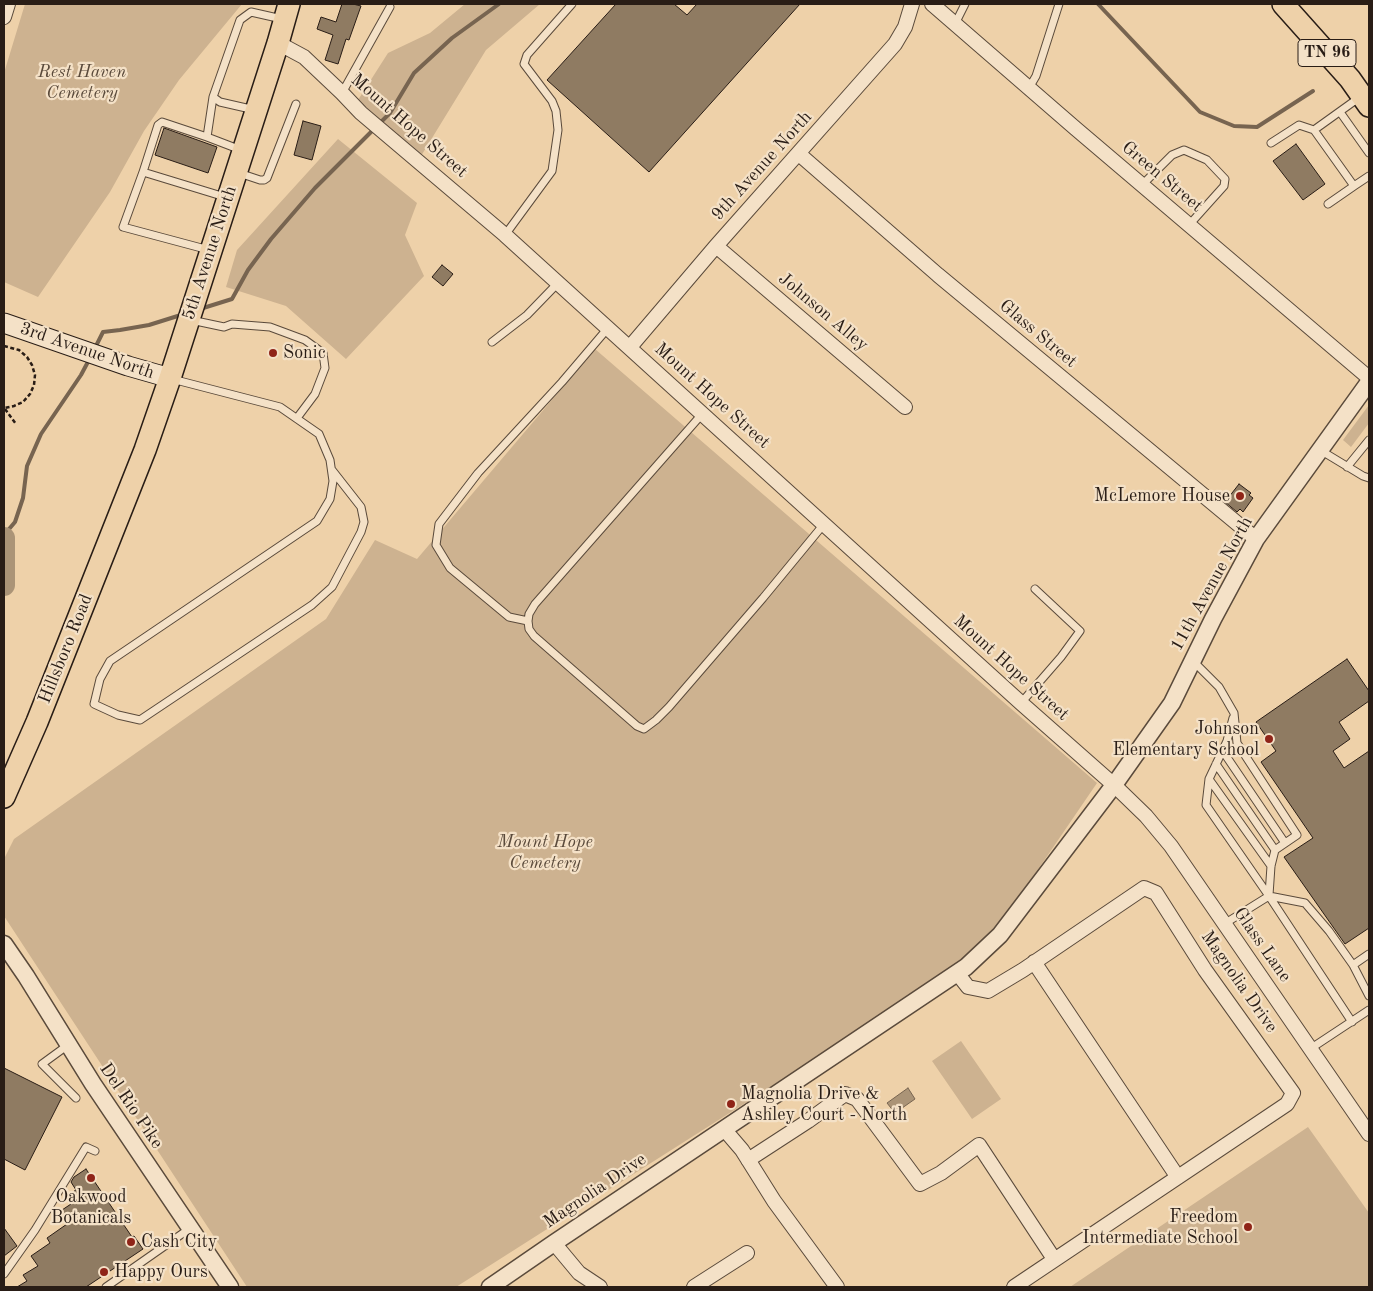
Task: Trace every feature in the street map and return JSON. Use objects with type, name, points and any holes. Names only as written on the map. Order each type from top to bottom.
[{"type":"main road","name":"TN 96","points":[[1283,4],[1350,78],[1366,101]]},
{"type":"main road","name":"5th Avenue North","points":[[126,500],[170,378],[287,12]]},
{"type":"main road","name":"3rd Avenue North","points":[[4,322],[45,338],[170,378]]},
{"type":"main road","name":"Hillsboro Road","points":[[4,797],[37,722],[126,500]]},
{"type":"street","points":[[4,17],[8,4]]},
{"type":"street","name":"9th Avenue North","points":[[630,347],[716,246],[895,44],[905,27],[912,4]]},
{"type":"street","name":"Green Street","points":[[932,4],[1142,186],[1369,378]]},
{"type":"street","name":"Mount Hope Street","points":[[278,43],[304,57],[361,113],[558,282],[1021,703],[1114,785]]},
{"type":"street","name":"Glass Street","points":[[799,154],[938,275],[1256,539]]},
{"type":"street","name":"Johnson Alley","points":[[716,246],[905,407]]},
{"type":"street","name":"11th Avenue North","points":[[1114,785],[1172,703],[1256,539],[1369,382]]},
{"type":"street","name":"Glass Lane","points":[[1114,785],[1146,816],[1171,846],[1369,1134]]},
{"type":"street","name":"Magnolia Drive","points":[[490,1287],[966,967],[1000,935],[1114,785]]},
{"type":"street","name":"Magnolia Drive","points":[[957,973],[968,987],[988,991],[1144,888],[1156,893],[1204,970],[1293,1093],[1286,1104],[1014,1287]]},
{"type":"street","name":"Del Rio Pike","points":[[4,944],[68,1045],[230,1287]]},
{"type":"street","points":[[4,961],[26,976]]},
{"type":"street","points":[[1034,962],[1177,1176]]},
{"type":"street","points":[[748,1160],[808,1121],[845,1094],[857,1099],[920,1184],[941,1173],[979,1145],[1054,1259]]},
{"type":"street","points":[[724,1129],[837,1287]]},
{"type":"street","points":[[554,1243],[578,1273],[600,1287]]},
{"type":"street","points":[[694,1287],[747,1253]]},
{"type":"lane","points":[[505,235],[552,171],[558,130],[556,111],[552,101],[524,64],[527,55],[572,4]]},
{"type":"lane","points":[[955,24],[965,4]]},
{"type":"lane","points":[[1029,88],[1036,76],[1059,4]]},
{"type":"lane","points":[[342,93],[387,15],[390,6]]},
{"type":"lane","points":[[207,136],[213,97],[240,20],[251,12],[287,12]]},
{"type":"lane","points":[[213,97],[220,102],[256,110]]},
{"type":"lane","points":[[1314,130],[1340,112],[1366,101]]},
{"type":"lane","points":[[236,172],[260,180],[267,178],[296,104]]},
{"type":"lane","points":[[1340,112],[1367,154]]},
{"type":"lane","points":[[210,251],[123,227],[158,125],[162,122],[207,136],[243,151]]},
{"type":"lane","points":[[1271,143],[1299,125],[1314,130],[1346,169],[1354,186]]},
{"type":"lane","points":[[1348,137],[1354,132]]},
{"type":"lane","points":[[1142,186],[1172,155],[1184,150],[1207,160],[1225,179],[1224,186],[1188,224]]},
{"type":"lane","points":[[143,172],[228,198]]},
{"type":"lane","points":[[1328,204],[1369,176]]},
{"type":"lane","points":[[492,342],[527,315],[558,282]]},
{"type":"lane","points":[[188,319],[224,327],[232,324],[270,327],[304,340],[323,353],[325,368],[315,394],[297,418]]},
{"type":"lane","points":[[528,621],[509,617],[450,568],[436,545],[439,524],[478,473],[562,382],[608,328]]},
{"type":"lane","points":[[170,378],[280,407],[319,434],[330,460],[334,481],[330,499],[316,521],[110,661],[100,679],[94,704],[118,715],[140,720],[312,604],[332,587],[362,532],[364,522],[361,507],[332,470]]},
{"type":"lane","points":[[703,413],[535,604],[529,614],[528,621],[529,629],[534,636],[637,726],[644,729],[668,707],[763,598],[824,524]]},
{"type":"lane","points":[[1347,467],[1369,440]]},
{"type":"lane","points":[[1320,450],[1369,478]]},
{"type":"lane","points":[[1021,703],[1080,631],[1035,589]]},
{"type":"lane","points":[[1193,661],[1219,687],[1234,713],[1237,743],[1297,835],[1275,850],[1271,866],[1269,896]]},
{"type":"lane","points":[[1234,713],[1227,741],[1209,779],[1206,805],[1352,1022]]},
{"type":"lane","points":[[1222,750],[1285,843]]},
{"type":"lane","points":[[1216,764],[1275,850]]},
{"type":"lane","points":[[1209,779],[1271,866]]},
{"type":"lane","points":[[1224,924],[1269,896],[1305,903],[1354,965],[1369,996]]},
{"type":"lane","points":[[1354,965],[1369,954]]},
{"type":"lane","points":[[1310,1049],[1369,1010]]},
{"type":"lane","points":[[68,1045],[42,1064],[76,1098]]},
{"type":"lane","points":[[4,1274],[35,1230],[86,1147],[95,1151]]},
{"type":"lane","points":[[106,1287],[189,1228]]},
{"type":"path","points":[[4,346],[19,350],[27,357],[35,375],[32,390],[23,402],[4,408],[16,424]]},
{"type":"green space","name":"Rest Haven Cemetery","points":[[25,4],[242,4],[179,80],[144,131],[110,192],[38,297],[4,282],[4,73]]},
{"type":"green space","points":[[465,4],[540,4],[486,50],[421,156],[358,100],[388,53],[430,33]]},
{"type":"green space","points":[[338,139],[417,203],[405,235],[424,276],[346,359],[286,306],[226,287],[237,250]]},
{"type":"green space","name":"Mount Hope Cemetery","points":[[595,349],[1097,783],[981,953],[456,1287],[247,1287],[4,916],[4,859],[14,839],[326,619],[375,540],[417,559]]},
{"type":"green space","points":[[1369,405],[1369,423],[1351,447],[1343,440]]},
{"type":"green space","points":[[961,1041],[1001,1099],[972,1119],[932,1061]]},
{"type":"green space","name":"Freedom Intermediate School","points":[[1308,1127],[1369,1213],[1369,1287],[1070,1287]]},
{"type":"shaded area","points":[[908,1088],[915,1099],[895,1113],[887,1103]]},
{"type":"building","points":[[342,4],[361,6],[349,40],[346,39],[338,64],[325,60],[333,35],[317,29],[321,17],[336,22]]},
{"type":"building","points":[[616,4],[674,4],[687,15],[697,4],[800,4],[649,172],[547,80]]},
{"type":"building","points":[[303,121],[321,126],[312,160],[294,155]]},
{"type":"building","points":[[164,128],[217,147],[208,173],[155,155]]},
{"type":"building","points":[[1296,144],[1325,184],[1303,200],[1273,161]]},
{"type":"building","points":[[442,265],[453,274],[443,286],[432,277]]},
{"type":"building","name":"McLemore House","points":[[1239,484],[1251,493],[1249,495],[1253,498],[1243,512],[1240,509],[1237,512],[1225,502]]},
{"type":"building","points":[[1347,659],[1369,691],[1369,701],[1339,722],[1350,739],[1333,751],[1344,768],[1369,751],[1369,928],[1345,944],[1284,857],[1313,838],[1261,762],[1276,751],[1256,722]]},
{"type":"building","points":[[4,1068],[62,1097],[25,1170],[4,1159]]},
{"type":"building","points":[[86,1169],[132,1237],[134,1236],[143,1249],[86,1287],[17,1287],[27,1281],[23,1275],[38,1266],[31,1256],[50,1243],[47,1238],[67,1224],[59,1212],[71,1204],[66,1196],[76,1190],[71,1182],[74,1177]]},
{"type":"building","points":[[4,1228],[17,1246],[4,1256]]},
{"type":"waterway","points":[[200,309],[232,299],[248,270],[271,239],[315,188],[390,113],[414,73],[452,38],[499,4]]},
{"type":"waterway","points":[[1098,4],[1200,112],[1234,126],[1257,127],[1313,91]]},
{"type":"waterway","points":[[94,350],[103,332],[149,325],[184,314]]},
{"type":"waterway","points":[[4,535],[15,522],[23,498],[27,466],[41,434],[81,375],[90,358]]},
{"type":"waterway","points":[[4,538],[4,585]]},
{"type":"place","name":"Sonic","points":[[273,353]]},
{"type":"place","name":"McLemore House","points":[[1240,496]]},
{"type":"place","name":"Johnson Elementary School","points":[[1269,739]]},
{"type":"place","name":"Magnolia Drive & Ashley Court - North","points":[[731,1104]]},
{"type":"place","name":"Oakwood Botanicals","points":[[91,1178]]},
{"type":"place","name":"Freedom Intermediate School","points":[[1248,1227]]},
{"type":"place","name":"Cash City","points":[[131,1242]]},
{"type":"place","name":"Happy Ours","points":[[104,1272]]}]
